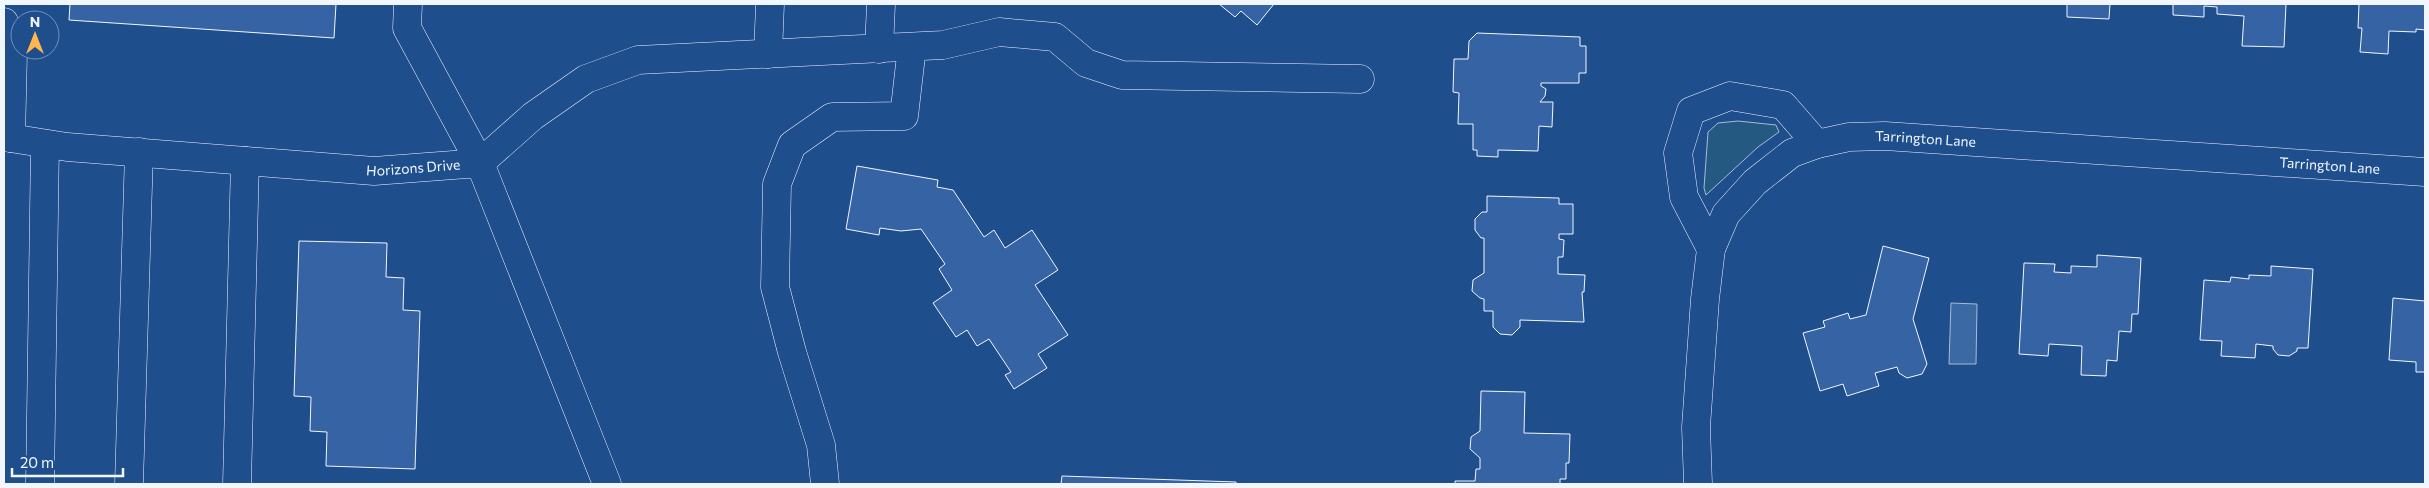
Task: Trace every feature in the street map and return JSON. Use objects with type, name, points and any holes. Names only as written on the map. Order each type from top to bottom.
[{"type":"street","points":[[408,4],[407,28],[480,163],[534,116],[586,79],[638,60],[943,45],[999,32],[1055,37],[1086,64],[1122,75],[1360,79]]},
{"type":"street","points":[[768,54],[770,4]]},
{"type":"street","points":[[879,49],[881,4]]},
{"type":"street","points":[[4,22],[13,53],[7,137]]},
{"type":"street","points":[[825,484],[821,445],[792,352],[775,287],[777,184],[792,145],[832,117],[904,116],[912,47]]},
{"type":"street","points":[[1711,249],[1684,197],[1678,154],[1691,111],[1730,96],[1783,105],[1817,144]]},
{"type":"street","name":"Tarrington Lane","points":[[1698,484],[1696,427],[1705,300],[1711,249],[1726,214],[1755,182],[1792,153],[1817,144],[1850,137],[1885,136],[2425,172]]},
{"type":"street","name":"Horizons Drive","points":[[7,137],[45,144],[374,171],[480,163],[607,484]]},
{"type":"street","points":[[40,484],[45,144]]},
{"type":"street","points":[[130,484],[139,152]]},
{"type":"street","points":[[237,484],[245,161]]},
{"type":"shaded area","points":[[1738,121],[1776,125],[1779,132],[1758,147],[1706,195],[1704,188],[1708,132],[1718,123]]},
{"type":"shaded area","points":[[1951,303],[1977,304],[1976,364],[1949,364]]},
{"type":"building","points":[[70,4],[336,4],[334,38],[69,20]]},
{"type":"building","points":[[1219,4],[1274,4],[1257,25],[1241,11],[1235,17]]},
{"type":"building","points":[[2067,4],[2110,4],[2109,19],[2067,17]]},
{"type":"building","points":[[2173,4],[2286,4],[2284,47],[2242,46],[2244,16],[2217,14],[2217,7],[2204,6],[2204,17],[2173,15]]},
{"type":"building","points":[[2359,4],[2425,4],[2425,30],[2416,29],[2416,32],[2389,31],[2388,54],[2360,52],[2362,28],[2358,28]]},
{"type":"building","points":[[1477,33],[1580,37],[1580,46],[1586,46],[1586,73],[1579,73],[1579,83],[1541,83],[1541,86],[1546,89],[1545,96],[1540,102],[1553,102],[1552,127],[1539,126],[1538,151],[1498,150],[1498,157],[1477,156],[1477,150],[1473,150],[1473,124],[1458,124],[1459,93],[1453,92],[1454,59],[1468,59],[1469,41]]},
{"type":"building","points":[[857,166],[938,180],[937,187],[953,190],[984,237],[994,230],[1005,248],[1032,230],[1058,270],[1035,285],[1068,335],[1038,354],[1047,368],[1014,389],[1005,375],[1011,372],[989,339],[977,346],[967,330],[956,337],[933,303],[952,290],[939,269],[945,264],[921,229],[901,231],[880,228],[879,235],[846,229]]},
{"type":"building","points":[[1487,196],[1559,198],[1559,204],[1573,204],[1573,234],[1559,234],[1559,239],[1564,240],[1563,257],[1558,257],[1558,274],[1585,275],[1584,292],[1582,292],[1584,322],[1520,320],[1520,327],[1512,335],[1500,334],[1493,327],[1493,311],[1484,311],[1484,299],[1472,291],[1473,280],[1484,273],[1484,238],[1481,238],[1475,230],[1475,219],[1482,212],[1487,212]]},
{"type":"building","points":[[299,241],[387,243],[386,277],[404,278],[403,310],[420,311],[415,469],[326,466],[327,432],[310,431],[311,397],[294,396]]},
{"type":"building","points":[[1883,246],[1929,258],[1913,319],[1927,364],[1922,374],[1907,378],[1899,373],[1897,367],[1875,373],[1879,386],[1847,396],[1843,384],[1820,391],[1803,333],[1825,327],[1823,321],[1848,313],[1850,319],[1866,315]]},
{"type":"building","points":[[2097,255],[2141,258],[2138,314],[2132,314],[2131,332],[2119,331],[2117,361],[2107,360],[2106,376],[2081,375],[2082,346],[2049,344],[2048,356],[2019,354],[2024,263],[2055,264],[2054,272],[2071,273],[2071,266],[2097,267]]},
{"type":"building","points":[[2271,266],[2313,269],[2308,348],[2297,348],[2297,351],[2289,356],[2278,355],[2273,346],[2256,344],[2255,358],[2221,356],[2222,341],[2200,340],[2204,280],[2230,282],[2231,277],[2249,279],[2249,275],[2271,276]]},
{"type":"building","points":[[2393,298],[2425,301],[2425,372],[2416,372],[2416,362],[2389,360]]},
{"type":"building","points":[[1481,391],[1525,392],[1524,433],[1570,434],[1569,463],[1566,463],[1566,479],[1560,479],[1560,484],[1455,484],[1455,481],[1475,481],[1476,469],[1480,469],[1480,458],[1470,449],[1471,437],[1480,431]]},
{"type":"building","points":[[1062,476],[1236,482],[1236,484],[1061,484]]}]
